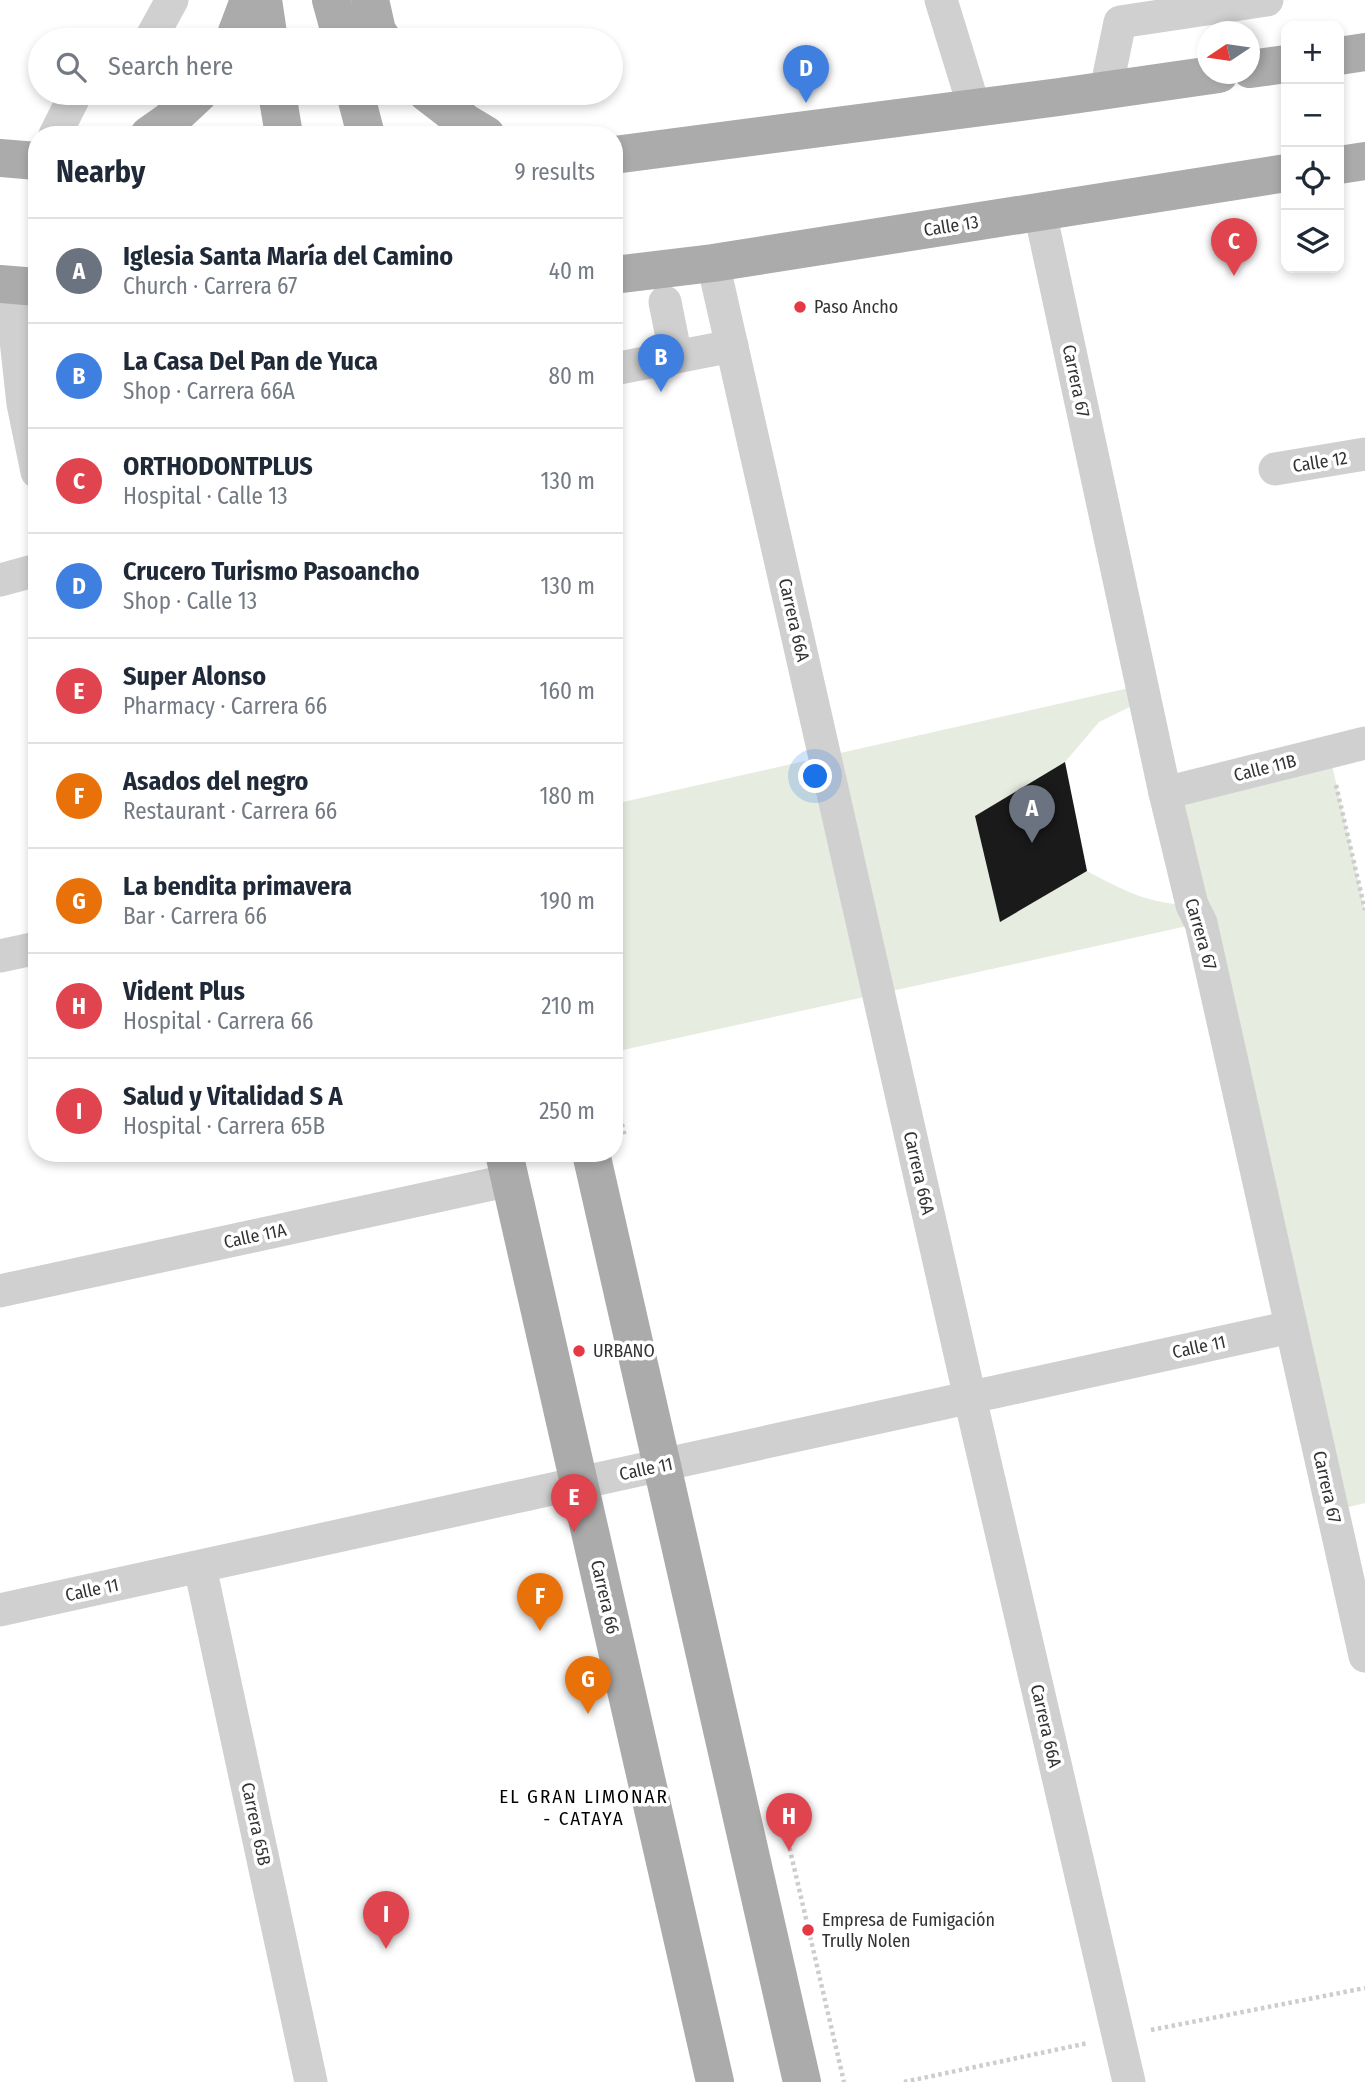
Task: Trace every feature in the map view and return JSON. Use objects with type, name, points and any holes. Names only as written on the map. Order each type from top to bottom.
[{"type":"main road","points":[[238,28],[249,0]]},
{"type":"main road","points":[[263,0],[267,28]]},
{"type":"main road","points":[[331,0],[339,28]]},
{"type":"main road","points":[[370,0],[376,28]]},
{"type":"main road","points":[[1344,55],[1365,52]]},
{"type":"main road","points":[[1260,68],[1281,65]]},
{"type":"main road","points":[[623,154],[1197,77]]},
{"type":"main road","points":[[162,126],[186,105]]},
{"type":"main road","points":[[279,105],[282,126]]},
{"type":"main road","points":[[358,105],[364,126]]},
{"type":"main road","points":[[443,105],[471,126]]},
{"type":"main road","points":[[0,158],[28,161]]},
{"type":"main road","points":[[1344,164],[1365,161]]},
{"type":"main road","name":"Calle 13","points":[[623,274],[713,263],[1281,174]]},
{"type":"main road","points":[[593,1162],[802,2082]]},
{"type":"main road","name":"Carrera 66","points":[[508,1167],[715,2082]]},
{"type":"street","points":[[157,28],[172,0]]},
{"type":"street","points":[[941,0],[974,107]]},
{"type":"street","points":[[1107,90],[1119,22],[1267,0]]},
{"type":"street","points":[[60,126],[70,105]]},
{"type":"street","name":"Carrera 67","points":[[1040,212],[1166,793],[1192,905],[1201,923],[1365,1656]]},
{"type":"street","name":"Carrera 66A","points":[[713,263],[970,1398],[1129,2082]]},
{"type":"street","points":[[16,285],[23,404],[28,428]]},
{"type":"street","points":[[665,302],[676,357]]},
{"type":"street","points":[[623,367],[732,346]]},
{"type":"street","name":"Calle 12","points":[[1275,469],[1365,454]]},
{"type":"street","points":[[0,580],[28,572]]},
{"type":"street","name":"Calle 11B","points":[[1166,793],[1365,743]]},
{"type":"street","points":[[0,956],[28,950]]},
{"type":"street","name":"Calle 11A","points":[[0,1291],[508,1167]]},
{"type":"street","name":"Calle 11","points":[[0,1611],[1291,1327]]},
{"type":"street","name":"Carrera 65B","points":[[200,1567],[311,2082]]},
{"type":"path","points":[[1329,752],[1365,910]]},
{"type":"shaded area","points":[[1142,685],[1134,705],[1099,722],[1065,762],[976,816],[1000,921],[1087,871],[1149,899],[1191,905],[1165,793],[1329,752],[1365,910],[1365,1503],[1332,1511],[1201,923],[623,1050],[623,802]]},
{"type":"building","points":[[1065,762],[1087,871],[1000,922],[975,816]]},
{"type":"place","name":"Crucero Turismo Pasoancho","points":[[806,103]]},
{"type":"place","name":"ORTHODONTPLUS","points":[[1234,276]]},
{"type":"place","name":"Paso Ancho","points":[[800,307]]},
{"type":"place","name":"La Casa Del Pan de Yuca","points":[[661,392]]},
{"type":"place","name":"Iglesia Santa María del Camino","points":[[1032,843]]},
{"type":"place","name":"URBANO","points":[[579,1351]]},
{"type":"place","name":"Super Alonso","points":[[574,1532]]},
{"type":"place","name":"Asados del negro","points":[[540,1631]]},
{"type":"place","name":"La bendita primavera","points":[[588,1714]]},
{"type":"place","name":"Vident Plus","points":[[789,1851]]},
{"type":"place","name":"Empresa de Fumigación Trully Nolen","points":[[808,1930]]},
{"type":"place","name":"Salud y Vitalidad S A","points":[[386,1949]]},
{"type":"district","name":"EL GRAN LIMONAR - CATAYA","points":[[584,1807]]}]
